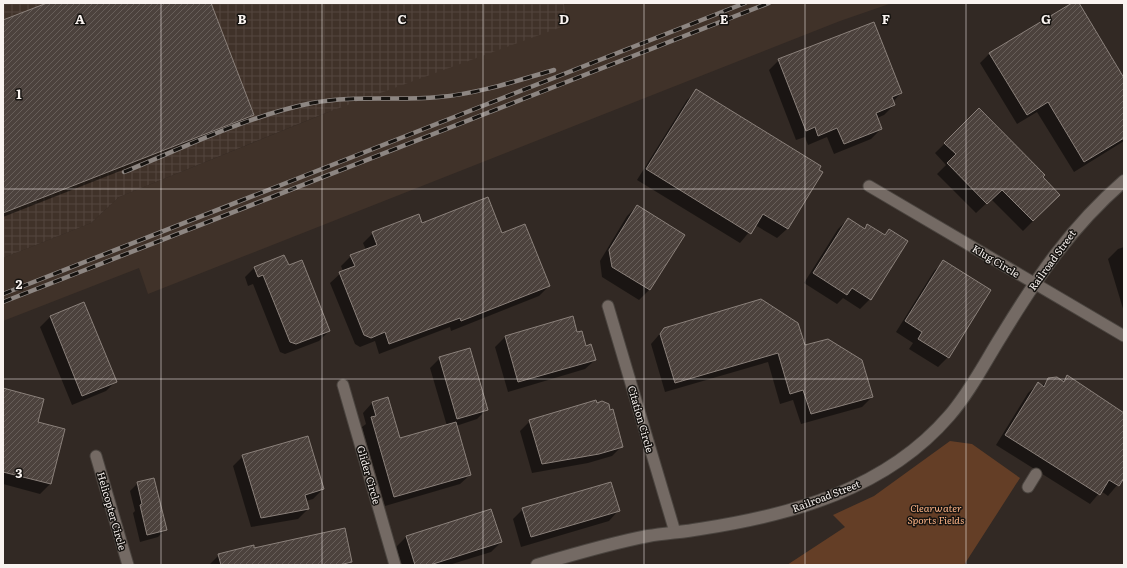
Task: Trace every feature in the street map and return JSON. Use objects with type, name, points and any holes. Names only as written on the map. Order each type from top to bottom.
[{"type":"main road","name":"Railroad Street","points":[[537,565],[601,546],[765,516],[802,507],[847,490],[889,469],[928,439],[950,415],[972,383],[1034,284],[1066,238],[1100,202],[1124,181]]},
{"type":"street","name":"Klug Circle","points":[[869,186],[1124,336]]},
{"type":"street","name":"Citation Circle","points":[[608,306],[675,532]]},
{"type":"street","name":"Glider Circle","points":[[343,384],[395,565]]},
{"type":"street","name":"Helicopter Circle","points":[[96,456],[128,565]]},
{"type":"street","points":[[1028,487],[1036,474]]},
{"type":"shaded area","points":[[3,3],[564,3],[567,25],[323,114],[119,197],[91,223],[3,258]]},
{"type":"shaded area","points":[[564,3],[892,3],[840,21],[148,294],[139,268],[3,321],[3,258],[91,223],[119,197],[565,16]]},
{"type":"green space","name":"Clearwater Sports Fields","points":[[950,441],[972,444],[1020,478],[964,565],[787,565],[845,527],[833,515],[874,496]]},
{"type":"building","points":[[47,3],[211,3],[254,115],[3,213],[3,20]]},
{"type":"building","points":[[1072,3],[1079,3],[1124,78],[1124,138],[1084,162],[1048,102],[1027,115],[989,53]]},
{"type":"building","points":[[874,22],[902,93],[892,97],[895,105],[876,113],[882,129],[844,144],[837,128],[818,136],[815,127],[806,131],[778,59]]},
{"type":"building","points":[[696,89],[821,166],[819,170],[823,172],[788,229],[763,214],[751,234],[646,169]]},
{"type":"building","points":[[979,108],[1045,175],[1043,177],[1060,195],[1033,221],[1002,190],[987,204],[947,163],[956,154],[944,143]]},
{"type":"building","points":[[488,197],[502,233],[525,224],[550,286],[461,321],[460,318],[389,344],[385,332],[371,338],[364,335],[339,272],[355,266],[350,255],[377,245],[372,232],[419,214],[422,223]]},
{"type":"building","points":[[637,205],[685,235],[650,290],[612,267],[609,250]]},
{"type":"building","points":[[848,218],[865,229],[867,224],[885,235],[889,229],[908,241],[871,300],[852,288],[847,295],[813,273]]},
{"type":"building","points":[[284,255],[289,265],[302,260],[330,331],[296,344],[290,342],[263,275],[258,277],[254,267]]},
{"type":"building","points":[[943,260],[991,290],[949,358],[918,339],[922,332],[905,321]]},
{"type":"building","points":[[761,299],[798,323],[805,345],[828,339],[862,360],[873,397],[811,414],[803,390],[790,394],[778,353],[675,383],[660,334],[664,328]]},
{"type":"building","points":[[84,302],[117,382],[82,396],[50,316]]},
{"type":"building","points":[[573,316],[577,332],[582,331],[586,346],[591,344],[596,360],[518,382],[505,336]]},
{"type":"building","points":[[470,348],[488,410],[457,419],[439,357]]},
{"type":"building","points":[[1067,375],[1124,413],[1124,478],[1119,486],[1109,480],[1100,495],[1005,435],[1038,382],[1044,387],[1048,378],[1057,377],[1064,382]]},
{"type":"building","points":[[3,388],[44,399],[38,422],[65,429],[51,484],[3,472]]},
{"type":"building","points":[[388,397],[400,438],[456,422],[471,475],[394,497],[371,417],[376,416],[372,402]]},
{"type":"building","points":[[596,400],[597,403],[602,401],[609,404],[610,410],[613,409],[623,447],[599,454],[542,464],[529,420]]},
{"type":"building","points":[[308,436],[324,489],[305,495],[309,509],[261,518],[242,455]]},
{"type":"building","points":[[154,478],[167,530],[147,535],[140,505],[142,504],[137,482]]},
{"type":"building","points":[[611,482],[620,511],[531,537],[522,508]]},
{"type":"building","points":[[491,509],[502,542],[430,565],[415,565],[406,536]]},
{"type":"building","points":[[345,528],[352,562],[339,565],[221,565],[218,554],[254,545],[254,548]]},
{"type":"railway","points":[[3,294],[745,3]]},
{"type":"railway","points":[[3,302],[769,3]]},
{"type":"railway","points":[[124,172],[240,124],[312,103],[344,99],[439,97],[468,93],[554,70]]}]
